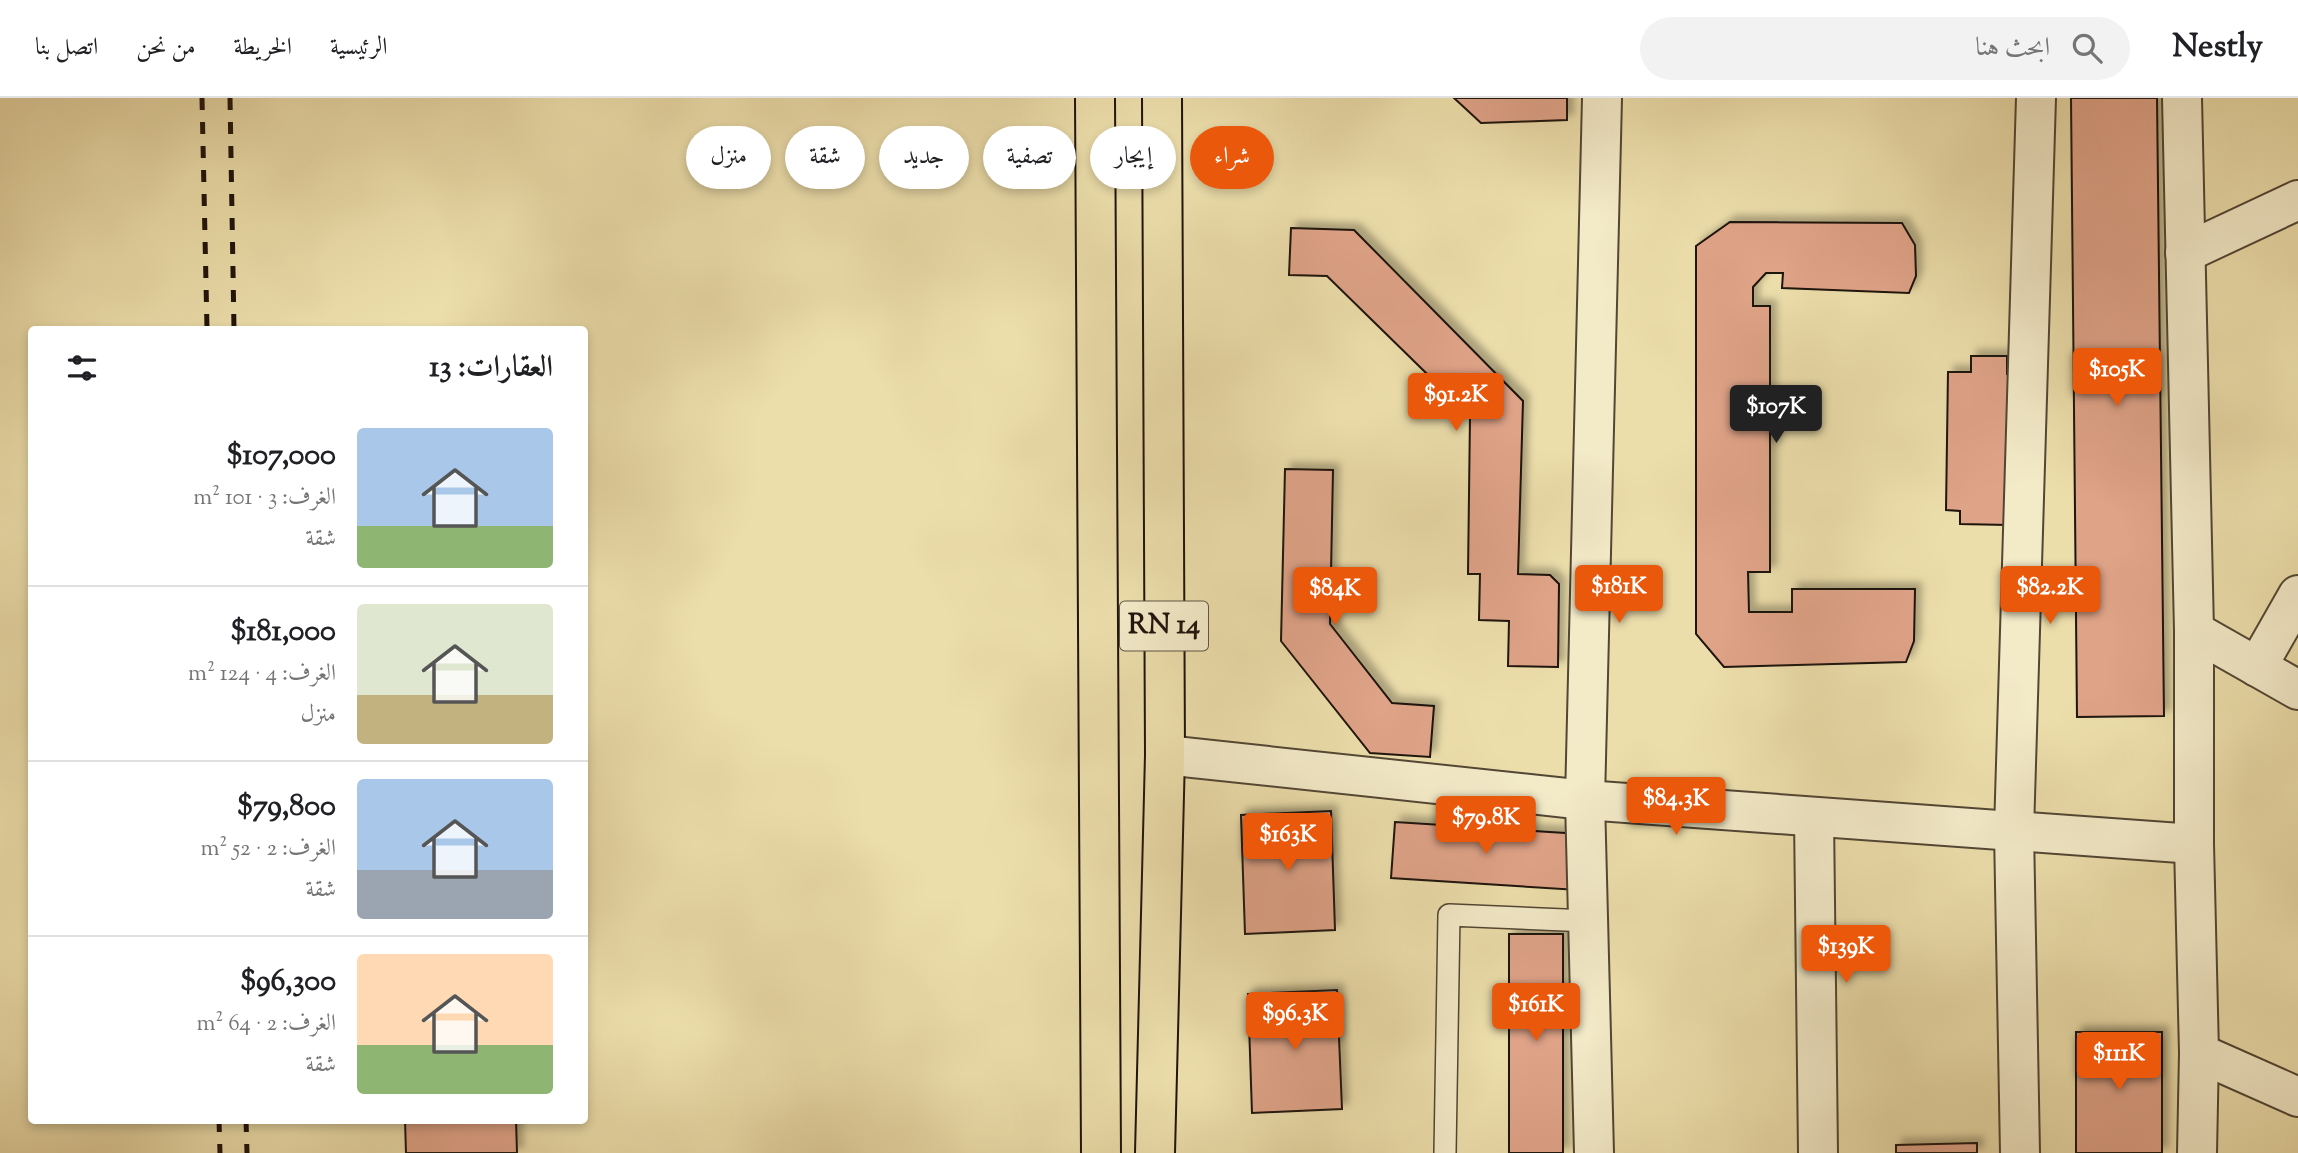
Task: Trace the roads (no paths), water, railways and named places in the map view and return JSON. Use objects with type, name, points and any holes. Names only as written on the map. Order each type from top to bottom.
[{"type":"highway","name":"RN 14","points":[[1095,98],[1101,1153]]},
{"type":"highway","name":"RN 14","points":[[1155,1153],[1165,755],[1162,98]]},
{"type":"street","points":[[1594,1153],[1585,800],[1602,98]]},
{"type":"street","points":[[2020,1153],[2014,831],[2036,98]]},
{"type":"street","points":[[2182,98],[2194,631],[2194,844],[2199,1053],[2197,1153]]},
{"type":"street","points":[[2185,253],[2298,200]]},
{"type":"street","points":[[2257,667],[2298,595]]},
{"type":"street","points":[[2194,631],[2298,690]]},
{"type":"street","points":[[1165,755],[1585,800],[2194,844]]},
{"type":"street","points":[[1814,817],[1818,1153]]},
{"type":"street","points":[[2199,1053],[2298,1097]]},
{"type":"lane","points":[[1445,1153],[1449,915],[1588,921]]},
{"type":"railway","points":[[202,98],[207,326]]},
{"type":"railway","points":[[230,98],[234,326]]},
{"type":"railway","points":[[219,1124],[220,1153]]},
{"type":"railway","points":[[246,1124],[247,1153]]}]
